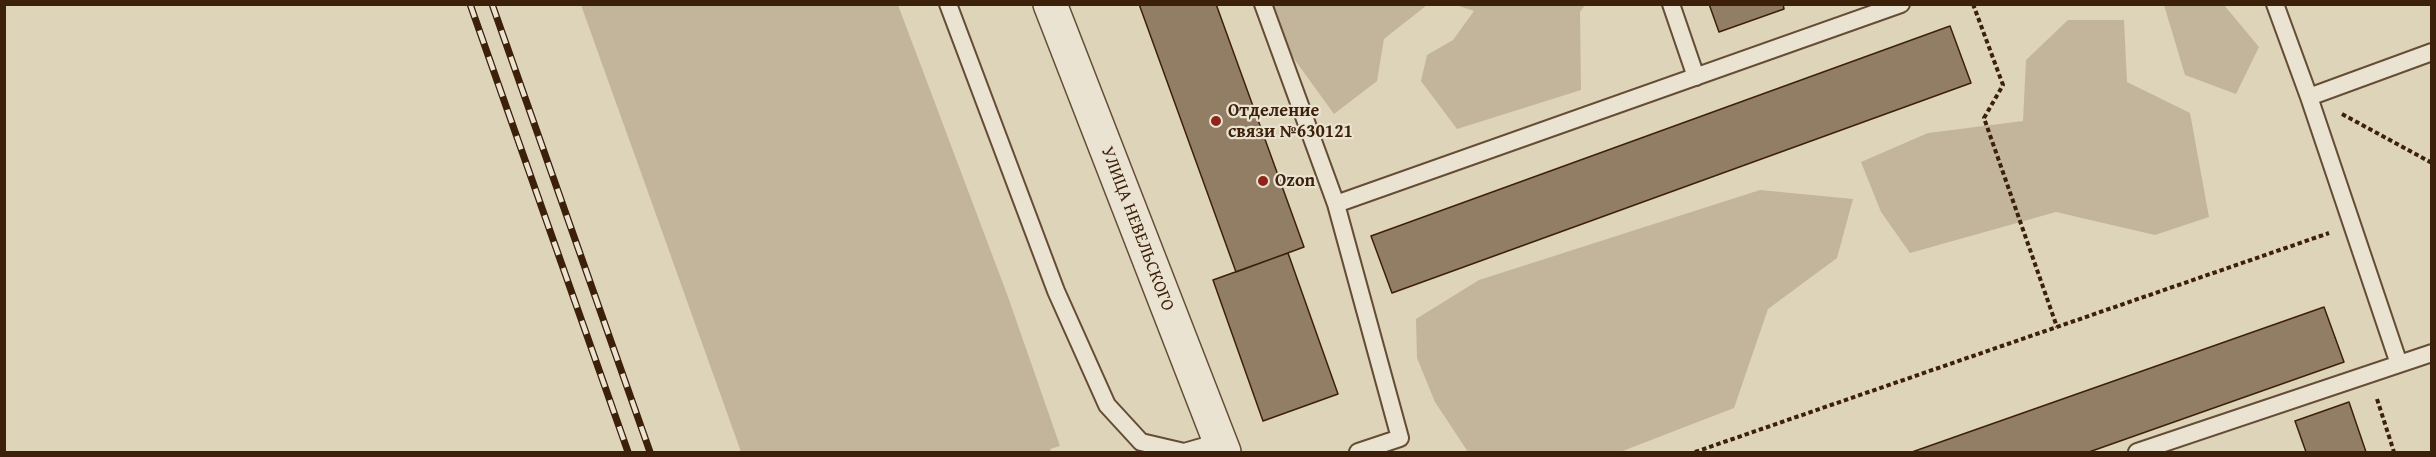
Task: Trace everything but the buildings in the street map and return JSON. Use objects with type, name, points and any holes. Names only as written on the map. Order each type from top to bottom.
[{"type":"street","name":"УЛИЦА НЕВЕЛЬСКОГО","points":[[1050,4],[1222,447]]},
{"type":"lane","points":[[948,4],[1056,291],[1107,405],[1141,442],[1184,452],[1222,447]]},
{"type":"lane","points":[[1263,4],[1336,204],[1400,438],[1358,453]]},
{"type":"lane","points":[[1671,4],[1696,77]]},
{"type":"lane","points":[[1336,204],[1901,4]]},
{"type":"lane","points":[[2275,4],[2309,96],[2399,364]]},
{"type":"lane","points":[[2309,96],[2432,52]]},
{"type":"lane","points":[[2137,453],[2432,353]]},
{"type":"path","points":[[1973,4],[2003,85],[1984,118],[2057,327]]},
{"type":"path","points":[[2309,96],[2432,163]]},
{"type":"path","points":[[1695,453],[2352,225]]},
{"type":"path","points":[[2369,374],[2394,453]]},
{"type":"shaded area","points":[[581,5],[898,5],[1007,294],[1060,446],[1050,449],[1052,452],[741,452]]},
{"type":"shaded area","points":[[1255,5],[1427,5],[1384,39],[1377,81],[1334,114]]},
{"type":"shaded area","points":[[1456,5],[1585,5],[1580,12],[1581,90],[1457,129],[1421,81],[1427,55],[1453,40],[1474,11]]},
{"type":"shaded area","points":[[2164,5],[2224,5],[2259,47],[2236,94],[2185,75]]},
{"type":"shaded area","points":[[2068,20],[2124,20],[2127,82],[2190,113],[2209,217],[2155,235],[2056,212],[1910,253],[1881,212],[1861,162],[1928,133],[2023,121],[2026,60]]},
{"type":"shaded area","points":[[1760,190],[1853,199],[1837,258],[1768,309],[1734,408],[1620,452],[1468,452],[1435,402],[1417,358],[1416,319],[1479,280]]},
{"type":"railway","points":[[470,4],[628,452]]},
{"type":"railway","points":[[492,4],[650,452]]},
{"type":"place","name":"Отделение связи №630121","points":[[1216,121]]},
{"type":"place","name":"Ozon","points":[[1263,181]]}]
